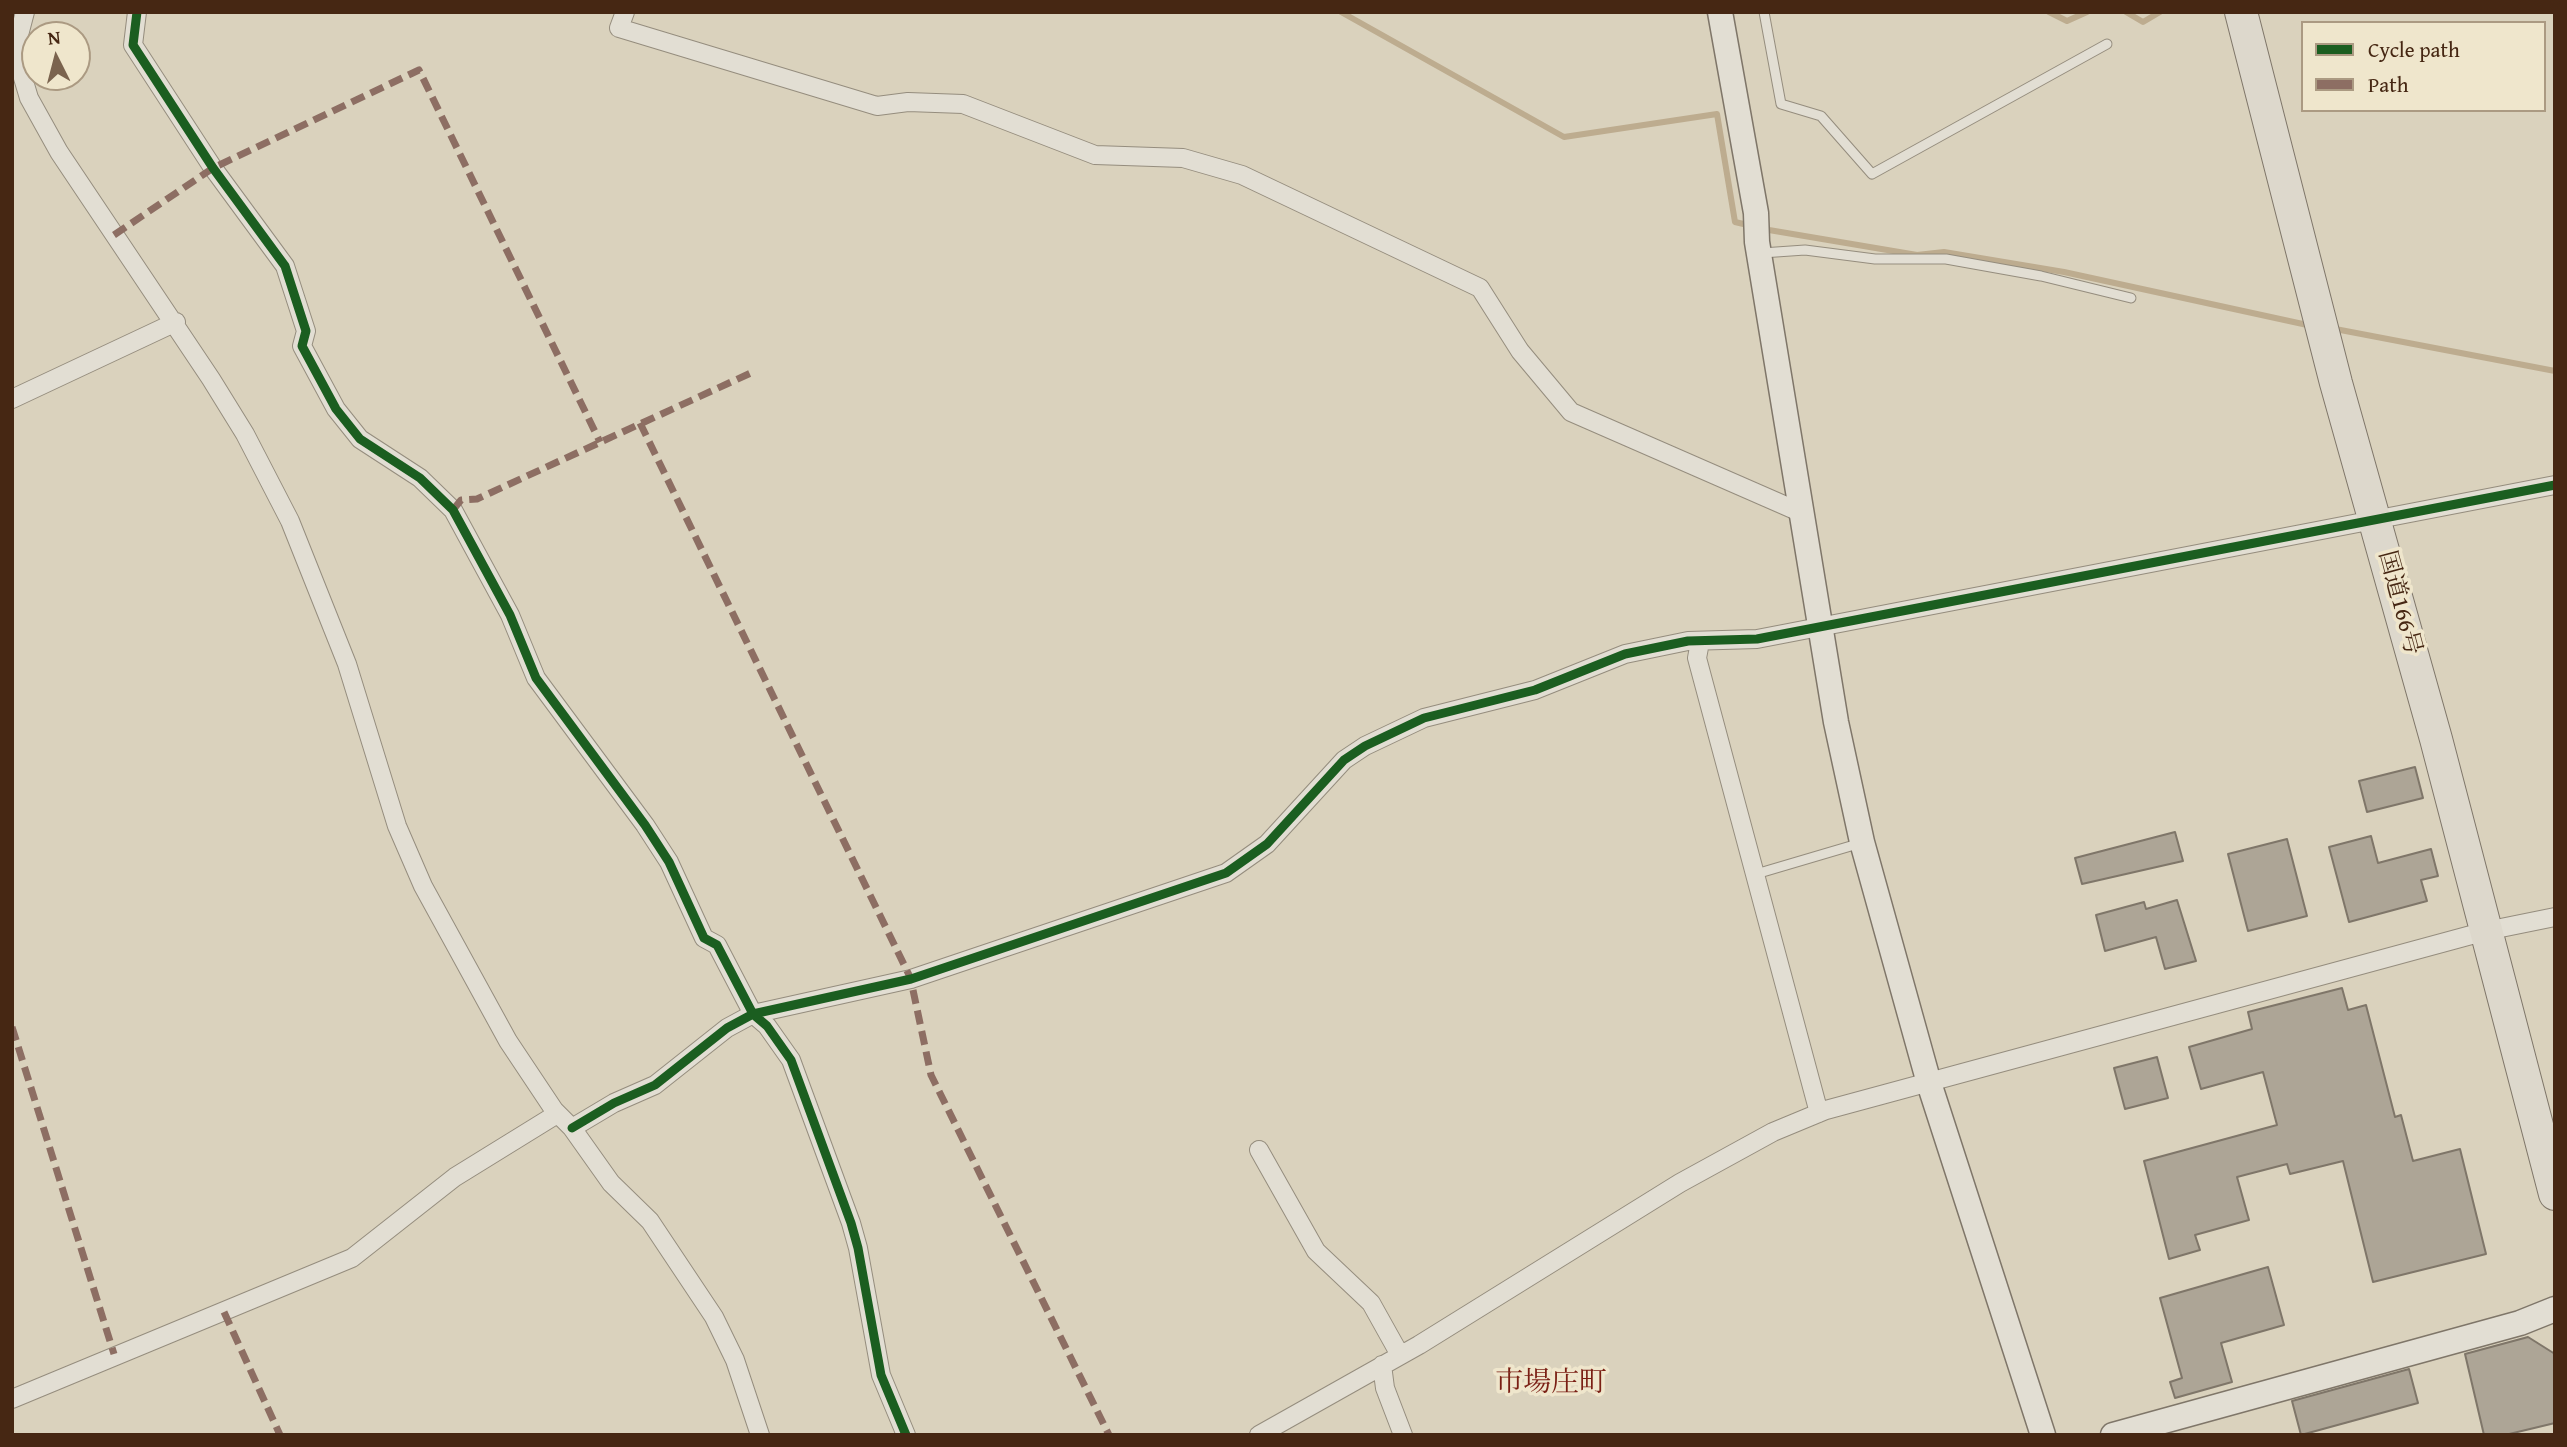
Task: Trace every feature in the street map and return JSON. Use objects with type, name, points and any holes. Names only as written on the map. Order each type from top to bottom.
[{"type":"highway","name":"国道166号","points":[[2241,12],[2555,1194]]},
{"type":"street","points":[[25,12],[19,35],[19,69],[44,129],[176,322],[245,434],[309,564],[347,664],[397,826],[423,886],[508,1041],[557,1114],[572,1128],[611,1183],[650,1221],[714,1317],[735,1360],[760,1435]]},
{"type":"street","points":[[137,12],[133,45],[214,169],[285,266],[306,331],[302,346],[336,409],[360,439],[420,478],[453,510],[510,615],[536,678],[645,825],[669,862],[704,938],[717,945],[753,1014],[766,1026],[791,1060],[859,1248],[881,1375],[906,1435]]},
{"type":"street","points":[[625,12],[620,28],[877,106],[908,102],[963,104],[1095,155],[1182,158],[1242,175],[1480,288],[1520,351],[1571,412],[1802,513]]},
{"type":"street","points":[[1720,12],[1756,213],[1759,248],[1836,722],[1862,842],[1930,1083],[2043,1435]]},
{"type":"street","points":[[12,399],[176,322]]},
{"type":"street","points":[[572,1128],[614,1103],[655,1085],[727,1028],[753,1014],[911,979],[1226,873],[1267,844],[1330,774],[1365,746],[1424,718],[1535,690],[1625,654],[1700,642],[1757,639],[2555,485]]},
{"type":"street","points":[[1700,642],[1697,658],[1819,1113]]},
{"type":"street","points":[[1259,1435],[1400,1355],[1680,1183],[1773,1132],[1819,1113],[2486,931],[2555,918]]},
{"type":"street","points":[[12,1399],[352,1258],[455,1177],[557,1114]]},
{"type":"street","points":[[1259,1150],[1316,1251],[1371,1303],[1400,1355]]},
{"type":"street","points":[[2113,1435],[2520,1323],[2555,1309]]},
{"type":"street","points":[[1382,1365],[1385,1388],[1403,1435]]},
{"type":"lane","points":[[1764,12],[1781,104],[1821,116],[1872,174],[2107,44]]},
{"type":"lane","points":[[1759,248],[1805,250],[1875,259],[1945,259],[2040,276],[2131,298]]},
{"type":"lane","points":[[1756,874],[1862,842]]},
{"type":"building","points":[[2415,767],[2423,798],[2367,812],[2359,781]]},
{"type":"building","points":[[2175,832],[2183,861],[2082,884],[2075,858]]},
{"type":"building","points":[[2371,836],[2378,863],[2431,849],[2438,876],[2421,880],[2427,901],[2349,922],[2329,847]]},
{"type":"building","points":[[2287,839],[2307,916],[2248,931],[2228,854]]},
{"type":"building","points":[[2177,900],[2196,961],[2165,969],[2156,937],[2105,951],[2096,915],[2144,902],[2146,909]]},
{"type":"building","points":[[2342,988],[2348,1010],[2366,1005],[2395,1117],[2401,1115],[2413,1161],[2460,1149],[2486,1254],[2373,1282],[2343,1161],[2290,1174],[2287,1164],[2237,1177],[2249,1220],[2195,1235],[2200,1250],[2169,1259],[2144,1161],[2277,1125],[2263,1072],[2201,1089],[2189,1047],[2252,1029],[2248,1012]]},
{"type":"building","points":[[2157,1057],[2168,1098],[2125,1109],[2114,1068]]},
{"type":"building","points":[[2268,1267],[2284,1325],[2221,1343],[2232,1382],[2175,1398],[2170,1382],[2182,1378],[2160,1298]]},
{"type":"building","points":[[2528,1337],[2555,1354],[2555,1423],[2505,1435],[2484,1435],[2465,1354]]},
{"type":"building","points":[[2409,1369],[2418,1403],[2301,1435],[2292,1401]]},
{"type":"waterway","points":[[1341,12],[1564,137],[1717,114],[1735,222],[1752,226]]},
{"type":"waterway","points":[[2049,12],[2067,21],[2087,12]]},
{"type":"waterway","points":[[2126,12],[2143,22],[2160,12]]},
{"type":"waterway","points":[[1763,229],[1917,255],[1944,252],[2064,272],[2312,326]]},
{"type":"waterway","points":[[2330,328],[2555,371]]},
{"type":"marked path","points":[[114,235],[213,168],[419,70],[600,442]]},
{"type":"marked path","points":[[453,510],[461,500],[477,499],[755,371]]},
{"type":"marked path","points":[[640,423],[911,979]]},
{"type":"marked path","points":[[913,990],[931,1075],[1109,1435]]},
{"type":"marked path","points":[[12,1027],[114,1354]]},
{"type":"marked path","points":[[224,1312],[280,1435]]},
{"type":"cycle path","points":[[137,12],[133,45],[213,168],[285,266],[306,331],[302,346],[336,409],[360,439],[420,478],[453,510],[510,615],[536,678],[645,825],[669,862],[704,938],[717,945],[753,1014],[767,1026],[791,1060],[851,1223],[881,1375],[906,1435]]},
{"type":"cycle path","points":[[572,1128],[614,1103],[655,1085],[727,1028],[753,1014],[911,979],[1226,873],[1267,844],[1344,760],[1365,746],[1424,718],[1535,690],[1625,654],[1688,641],[1757,639],[2555,485]]},
{"type":"district","name":"市場庄町","points":[[1551,1384]]}]
